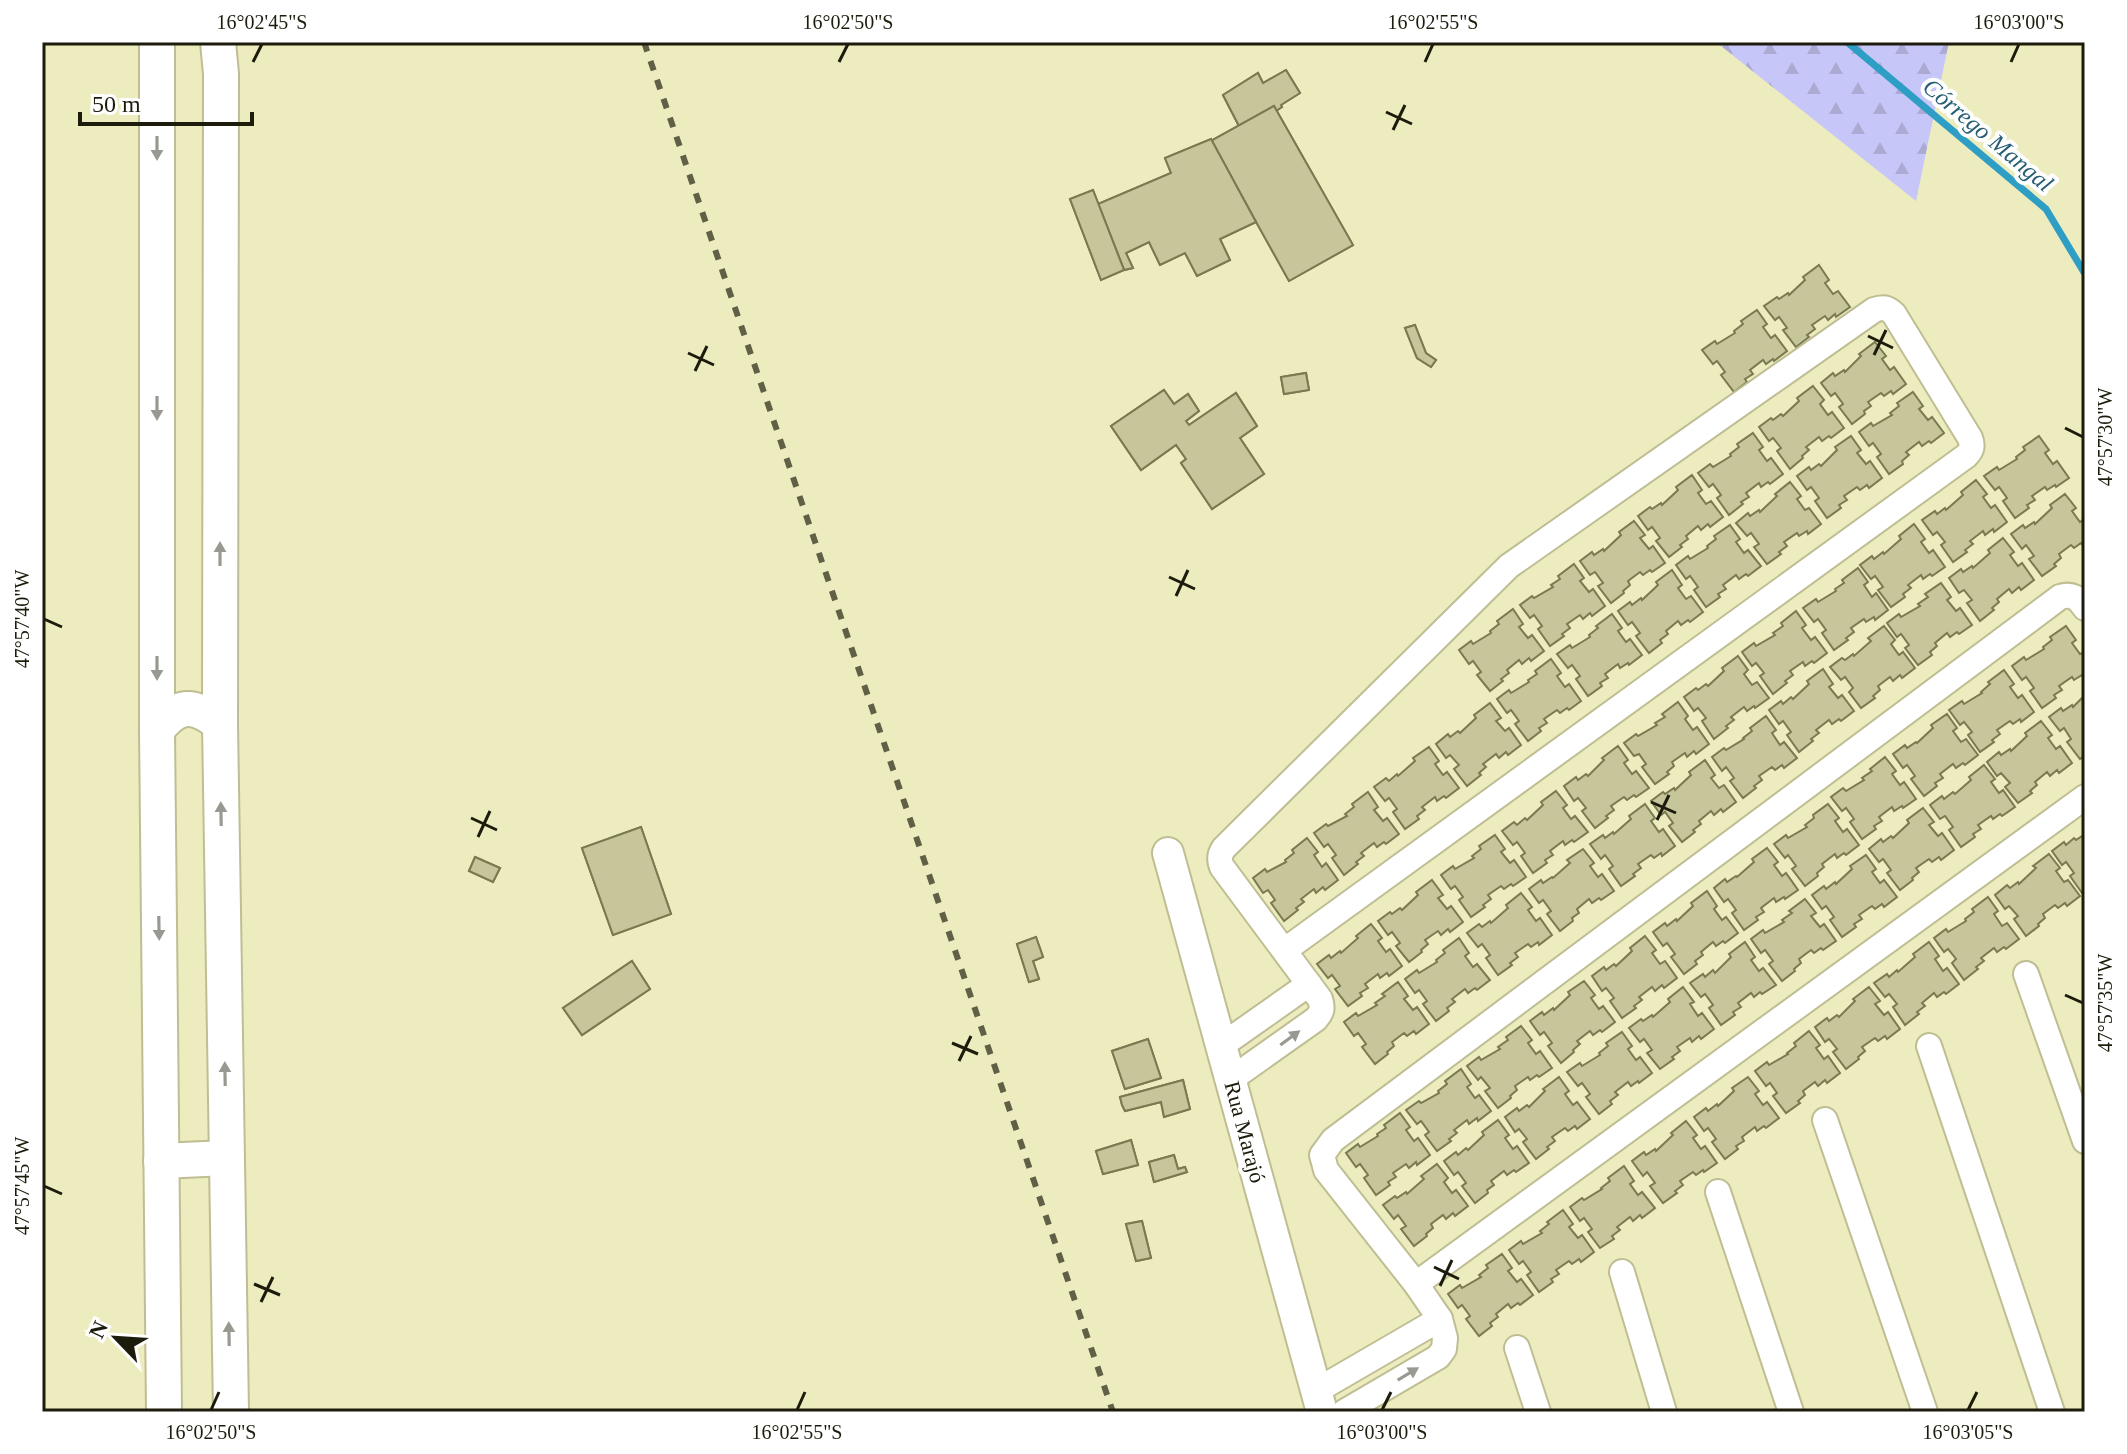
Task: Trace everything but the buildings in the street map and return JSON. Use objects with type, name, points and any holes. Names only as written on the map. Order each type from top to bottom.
[{"type":"main road","points":[[157,42],[157,730],[164,1412]]},
{"type":"main road","points":[[218,42],[221,74],[220,724],[231,1412]]},
{"type":"main road","points":[[157,730],[172,714],[191,708],[220,724]]},
{"type":"main road","points":[[161,1161],[226,1158]]},
{"type":"street","points":[[1230,1080],[1321,1014],[1323,1006],[1222,867],[1219,861],[1224,848],[1509,566],[1874,310],[1888,308],[1970,438],[1971,451],[1285,950]]},
{"type":"street","points":[[1344,1412],[1438,1357],[1444,1349],[1445,1338],[1440,1319],[1416,1284],[1326,1170],[1322,1155],[1333,1140],[2060,597],[2074,596],[2085,608]]},
{"type":"street","points":[[1416,1284],[2085,797]]},
{"type":"street","name":"Rua Marajó","points":[[1168,853],[1319,1402]]},
{"type":"street","points":[[2026,974],[2085,1141]]},
{"type":"street","points":[[1221,1046],[1309,984]]},
{"type":"street","points":[[1929,1046],[2052,1412]]},
{"type":"street","points":[[1825,1120],[1925,1412]]},
{"type":"street","points":[[1718,1192],[1791,1412]]},
{"type":"street","points":[[1622,1272],[1664,1412]]},
{"type":"street","points":[[1319,1402],[1440,1319]]},
{"type":"street","points":[[1517,1348],[1538,1412]]},
{"type":"green space","points":[[1716,42],[1949,42],[1916,201]]},
{"type":"waterway","name":"Córrego Mangal","points":[[1847,42],[2046,209],[2085,274]]},
{"type":"railway","points":[[644,42],[1113,1412]]}]
